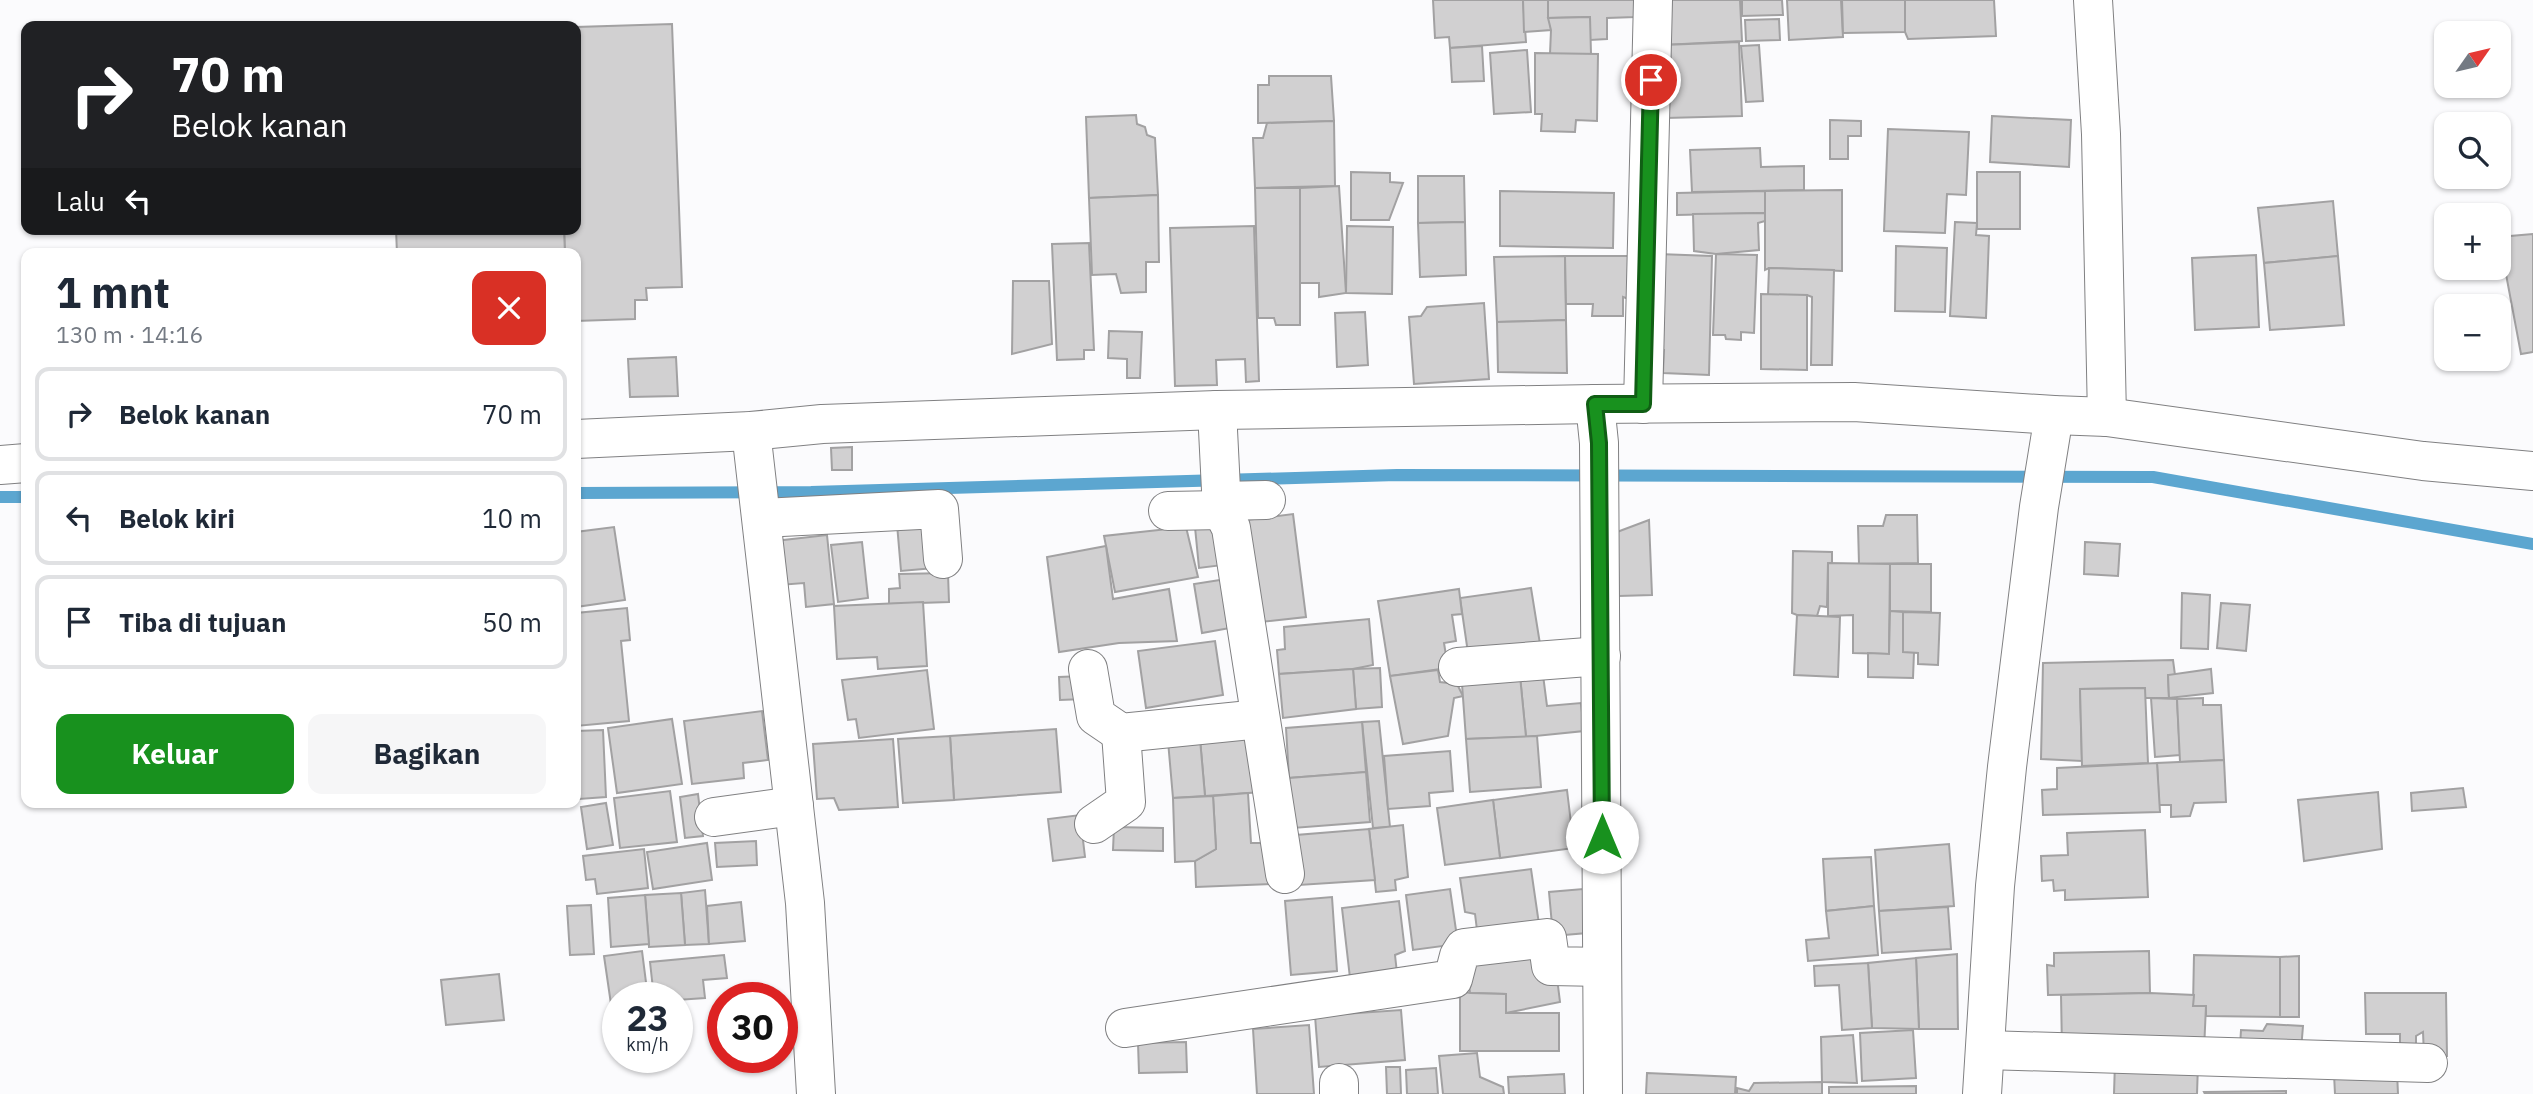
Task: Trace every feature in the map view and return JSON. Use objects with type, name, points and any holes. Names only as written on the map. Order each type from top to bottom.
[{"type":"street","points":[[1643,404],[1653,0]]},
{"type":"street","points":[[2093,0],[2101,134],[2107,416]]},
{"type":"street","points":[[581,439],[752,443],[822,424],[1217,410],[1854,402],[2051,432],[2107,416],[2423,461],[2533,471]]},
{"type":"street","points":[[1595,404],[1599,443],[1603,1094]]},
{"type":"street","points":[[1217,410],[1222,505],[1231,528],[1285,874]]},
{"type":"street","points":[[1982,1094],[1995,886],[2039,507],[2051,432]]},
{"type":"street","points":[[752,443],[806,903],[816,1094]]},
{"type":"street","points":[[0,465],[21,463]]},
{"type":"street","points":[[1168,511],[1266,500]]},
{"type":"street","points":[[763,528],[939,509],[943,559]]},
{"type":"street","points":[[1458,667],[1601,656]]},
{"type":"street","points":[[1088,669],[1096,716],[1121,733],[1261,719]]},
{"type":"street","points":[[1094,824],[1126,802],[1121,733]]},
{"type":"street","points":[[714,817],[794,806]]},
{"type":"street","points":[[1125,1028],[1453,979],[1464,948],[1547,939],[1551,966],[1602,967]]},
{"type":"street","points":[[1986,1050],[2428,1063]]},
{"type":"building","points":[[1433,0],[1523,0],[1526,42],[1450,48],[1449,37],[1435,38]]},
{"type":"building","points":[[1523,0],[1548,0],[1551,30],[1524,32]]},
{"type":"building","points":[[1548,0],[1634,0],[1635,17],[1607,18],[1607,39],[1590,40],[1590,17],[1548,18]]},
{"type":"building","points":[[1666,0],[1740,0],[1742,41],[1663,45]]},
{"type":"building","points":[[1742,0],[1782,0],[1783,15],[1742,16]]},
{"type":"building","points":[[1787,0],[1841,0],[1843,37],[1789,40]]},
{"type":"building","points":[[1842,0],[1905,0],[1905,32],[1843,33]]},
{"type":"building","points":[[1905,0],[1994,0],[1996,36],[1908,39],[1905,32]]},
{"type":"building","points":[[1590,17],[1591,54],[1550,54],[1551,30],[1548,18]]},
{"type":"building","points":[[1779,19],[1780,40],[1746,41],[1745,20]]},
{"type":"building","points":[[672,24],[682,287],[646,288],[647,300],[635,300],[635,319],[581,321],[581,248],[565,248],[564,235],[581,235],[581,27]]},
{"type":"building","points":[[1739,42],[1742,116],[1666,118],[1663,45]]},
{"type":"building","points":[[1759,45],[1763,101],[1746,102],[1741,46]]},
{"type":"building","points":[[1482,46],[1484,81],[1452,82],[1450,48]]},
{"type":"building","points":[[1527,50],[1531,112],[1494,114],[1490,53]]},
{"type":"building","points":[[1535,53],[1598,54],[1597,121],[1576,120],[1575,132],[1541,131],[1542,114],[1535,114]]},
{"type":"building","points":[[1269,76],[1331,76],[1334,121],[1258,123],[1258,85],[1269,85]]},
{"type":"building","points":[[1136,115],[1137,124],[1145,127],[1147,135],[1155,138],[1158,195],[1089,198],[1086,117]]},
{"type":"building","points":[[1992,116],[2071,120],[2069,167],[1990,162]]},
{"type":"building","points":[[1830,120],[1861,121],[1861,136],[1848,136],[1848,159],[1830,159]]},
{"type":"building","points":[[1334,121],[1335,186],[1255,188],[1253,138],[1263,138],[1267,123]]},
{"type":"building","points":[[1888,129],[1969,132],[1966,195],[1947,194],[1945,233],[1884,231]]},
{"type":"building","points":[[1760,148],[1761,167],[1804,166],[1804,190],[1692,192],[1690,150]]},
{"type":"building","points":[[1351,172],[1390,173],[1390,182],[1403,183],[1389,220],[1351,220]]},
{"type":"building","points":[[1977,172],[2020,172],[2020,229],[1977,229]]},
{"type":"building","points":[[1418,176],[1464,176],[1465,222],[1418,223]]},
{"type":"building","points":[[1339,186],[1346,293],[1319,297],[1319,283],[1300,283],[1300,188]]},
{"type":"building","points":[[1255,188],[1300,188],[1300,325],[1276,325],[1274,318],[1258,318]]},
{"type":"building","points":[[1842,190],[1842,271],[1765,270],[1765,191]]},
{"type":"building","points":[[1500,191],[1614,193],[1613,248],[1500,246]]},
{"type":"building","points":[[1765,191],[1765,213],[1677,215],[1677,193]]},
{"type":"building","points":[[1158,195],[1159,262],[1146,262],[1146,292],[1121,293],[1116,274],[1092,275],[1089,198]]},
{"type":"building","points":[[2333,201],[2338,256],[2264,263],[2258,208]]},
{"type":"building","points":[[1765,213],[1765,221],[1758,223],[1759,250],[1716,254],[1694,251],[1693,214]]},
{"type":"building","points":[[1465,222],[1466,275],[1420,277],[1418,223]]},
{"type":"building","points":[[1955,222],[1977,223],[1976,235],[1989,236],[1986,318],[1950,316]]},
{"type":"building","points":[[1254,226],[1259,381],[1246,382],[1245,359],[1216,360],[1217,385],[1175,386],[1170,228]]},
{"type":"building","points":[[1347,226],[1393,227],[1392,294],[1346,293]]},
{"type":"building","points":[[2533,234],[2533,352],[2521,354],[2507,280],[2511,280],[2511,236]]},
{"type":"building","points":[[396,235],[564,235],[565,248],[397,248]]},
{"type":"building","points":[[1089,243],[1094,350],[1084,350],[1084,359],[1057,360],[1052,244]]},
{"type":"building","points":[[1896,246],[1947,248],[1945,312],[1895,311]]},
{"type":"building","points":[[1658,254],[1712,256],[1709,375],[1663,373],[1664,350],[1656,350]]},
{"type":"building","points":[[1716,254],[1757,255],[1754,333],[1741,332],[1741,340],[1726,339],[1725,335],[1713,335]]},
{"type":"building","points":[[2256,255],[2259,327],[2195,330],[2192,258]]},
{"type":"building","points":[[1565,256],[1566,320],[1497,322],[1494,257]]},
{"type":"building","points":[[1565,256],[1629,256],[1629,299],[1623,297],[1623,316],[1592,316],[1593,304],[1566,304]]},
{"type":"building","points":[[2338,256],[2344,325],[2270,330],[2264,263]]},
{"type":"building","points":[[1769,268],[1834,270],[1832,365],[1811,365],[1812,297],[1768,295]]},
{"type":"building","points":[[1013,281],[1049,281],[1052,344],[1012,354]]},
{"type":"building","points":[[1761,294],[1807,295],[1807,370],[1761,369]]},
{"type":"building","points":[[1484,303],[1489,379],[1414,384],[1409,317],[1421,316],[1427,307]]},
{"type":"building","points":[[1365,312],[1368,365],[1337,367],[1335,313]]},
{"type":"building","points":[[1566,320],[1567,373],[1498,372],[1497,322]]},
{"type":"building","points":[[1109,331],[1142,332],[1140,378],[1127,378],[1127,359],[1108,358]]},
{"type":"building","points":[[676,357],[678,396],[630,397],[628,359]]},
{"type":"building","points":[[852,447],[852,470],[832,470],[831,448]]},
{"type":"building","points":[[1293,514],[1306,617],[1251,623],[1238,521]]},
{"type":"building","points":[[1886,515],[1917,515],[1918,563],[1859,564],[1858,526],[1883,526]]},
{"type":"building","points":[[1649,520],[1652,595],[1619,596],[1617,532]]},
{"type":"building","points":[[929,522],[934,568],[901,571],[897,524]]},
{"type":"building","points":[[1223,523],[1231,564],[1199,568],[1195,527]]},
{"type":"building","points":[[614,527],[625,600],[581,606],[581,531]]},
{"type":"building","points":[[1186,527],[1198,577],[1115,592],[1104,536]]},
{"type":"building","points":[[827,535],[834,604],[806,607],[804,583],[779,585],[775,541]]},
{"type":"building","points":[[862,542],[868,598],[838,602],[831,545]]},
{"type":"building","points":[[2085,542],[2120,544],[2118,576],[2084,574]]},
{"type":"building","points":[[1106,546],[1113,599],[1169,589],[1177,641],[1119,643],[1059,652],[1047,557]]},
{"type":"building","points":[[1793,551],[1832,552],[1832,563],[1828,563],[1827,607],[1820,606],[1817,616],[1792,613]]},
{"type":"building","points":[[1828,563],[1890,564],[1889,654],[1853,653],[1853,615],[1828,616]]},
{"type":"building","points":[[1890,564],[1931,564],[1931,612],[1890,611]]},
{"type":"building","points":[[948,573],[949,602],[889,604],[889,589],[900,588],[899,574]]},
{"type":"building","points":[[1233,578],[1241,626],[1202,633],[1194,584]]},
{"type":"building","points":[[1531,588],[1540,644],[1468,653],[1460,598]]},
{"type":"building","points":[[1459,589],[1462,614],[1452,615],[1456,641],[1444,643],[1448,668],[1390,676],[1378,601]]},
{"type":"building","points":[[2182,593],[2210,595],[2208,649],[2181,648]]},
{"type":"building","points":[[923,602],[927,666],[878,669],[877,657],[837,659],[834,606]]},
{"type":"building","points":[[2221,603],[2250,605],[2246,651],[2217,648]]},
{"type":"building","points":[[627,608],[630,640],[621,641],[629,721],[581,726],[581,613]]},
{"type":"building","points":[[1890,611],[1903,612],[1903,652],[1914,652],[1913,678],[1868,677],[1868,653],[1889,654]]},
{"type":"building","points":[[1903,612],[1940,613],[1938,665],[1918,664],[1918,653],[1903,652]]},
{"type":"building","points":[[1797,615],[1840,617],[1838,677],[1794,675]]},
{"type":"building","points":[[1369,619],[1373,665],[1279,674],[1277,650],[1285,649],[1284,627]]},
{"type":"building","points":[[1215,641],[1223,695],[1146,708],[1138,651]]},
{"type":"building","points":[[2173,660],[2175,675],[2168,675],[2169,698],[2145,698],[2145,688],[2080,689],[2082,761],[2041,759],[2043,663]]},
{"type":"building","points":[[1380,668],[1382,707],[1356,709],[1353,669]]},
{"type":"building","points":[[1353,669],[1356,709],[1283,718],[1279,674]]},
{"type":"building","points":[[2211,669],[2213,693],[2169,698],[2168,675]]},
{"type":"building","points":[[927,670],[934,729],[859,738],[856,719],[848,720],[842,680]]},
{"type":"building","points":[[1438,670],[1440,682],[1457,684],[1463,696],[1454,698],[1448,736],[1403,744],[1390,676]]},
{"type":"building","points":[[1543,675],[1547,706],[1581,703],[1584,731],[1526,737],[1520,676]]},
{"type":"building","points":[[1083,676],[1084,699],[1060,700],[1059,677]]},
{"type":"building","points":[[1520,676],[1526,737],[1466,739],[1462,684]]},
{"type":"building","points":[[2145,688],[2148,763],[2082,766],[2080,689]]},
{"type":"building","points":[[2151,698],[2177,699],[2180,755],[2155,757]]},
{"type":"building","points":[[2203,698],[2203,705],[2221,705],[2224,760],[2180,762],[2177,699]]},
{"type":"building","points":[[762,711],[768,760],[743,763],[744,778],[692,784],[684,721]]},
{"type":"building","points":[[672,719],[682,784],[617,793],[608,728]]},
{"type":"building","points":[[1379,721],[1390,827],[1373,828],[1362,722]]},
{"type":"building","points":[[1362,722],[1366,772],[1289,778],[1286,728]]},
{"type":"building","points":[[1056,729],[1061,792],[954,800],[950,736]]},
{"type":"building","points":[[603,730],[606,797],[581,799],[581,731]]},
{"type":"building","points":[[1257,734],[1262,792],[1205,796],[1200,739]]},
{"type":"building","points":[[950,736],[954,800],[903,803],[898,739]]},
{"type":"building","points":[[1537,736],[1541,787],[1470,792],[1466,739]]},
{"type":"building","points":[[893,739],[898,807],[839,810],[834,798],[817,799],[813,744]]},
{"type":"building","points":[[1200,739],[1205,796],[1173,798],[1168,741]]},
{"type":"building","points":[[1450,751],[1453,791],[1429,793],[1430,806],[1388,809],[1384,756]]},
{"type":"building","points":[[2224,760],[2226,802],[2194,803],[2190,816],[2171,817],[2171,805],[2159,805],[2157,763]]},
{"type":"building","points":[[2157,763],[2160,812],[2043,815],[2042,790],[2057,789],[2057,768]]},
{"type":"building","points":[[1366,772],[1370,822],[1293,828],[1289,778]]},
{"type":"building","points":[[2463,788],[2466,807],[2412,811],[2411,793]]},
{"type":"building","points":[[1567,790],[1574,848],[1500,858],[1493,800]]},
{"type":"building","points":[[670,791],[677,842],[620,848],[614,798]]},
{"type":"building","points":[[2378,792],[2382,849],[2304,861],[2298,800]]},
{"type":"building","points":[[1248,793],[1251,843],[1271,843],[1273,884],[1196,887],[1195,861],[1216,849],[1213,796]]},
{"type":"building","points":[[698,794],[703,836],[685,838],[680,797]]},
{"type":"building","points":[[1213,796],[1216,849],[1195,861],[1175,862],[1173,798]]},
{"type":"building","points":[[1493,800],[1500,858],[1445,865],[1437,808]]},
{"type":"building","points":[[606,803],[613,845],[587,849],[581,807]]},
{"type":"building","points":[[1080,815],[1085,857],[1053,861],[1048,819]]},
{"type":"building","points":[[1403,825],[1408,877],[1395,880],[1396,890],[1376,892],[1369,829]]},
{"type":"building","points":[[1114,827],[1163,828],[1163,851],[1113,850]]},
{"type":"building","points":[[1369,829],[1375,880],[1299,885],[1296,835]]},
{"type":"building","points":[[2145,830],[2148,897],[2065,900],[2065,890],[2054,891],[2053,880],[2042,881],[2041,856],[2068,855],[2067,833]]},
{"type":"building","points":[[756,841],[757,865],[717,867],[715,843]]},
{"type":"building","points":[[707,843],[712,880],[653,889],[647,852]]},
{"type":"building","points":[[1949,844],[1954,906],[1879,911],[1875,850]]},
{"type":"building","points":[[644,849],[648,888],[597,894],[595,879],[586,880],[583,856]]},
{"type":"building","points":[[1871,857],[1874,906],[1826,911],[1823,859]]},
{"type":"building","points":[[1531,869],[1540,931],[1478,938],[1475,914],[1465,912],[1460,878]]},
{"type":"building","points":[[1450,889],[1458,944],[1413,950],[1406,895]]},
{"type":"building","points":[[1583,889],[1587,933],[1553,936],[1549,892]]},
{"type":"building","points":[[705,890],[709,944],[685,945],[681,893]]},
{"type":"building","points":[[681,893],[685,945],[649,947],[645,895]]},
{"type":"building","points":[[645,895],[649,944],[611,947],[608,898]]},
{"type":"building","points":[[1332,897],[1337,971],[1291,975],[1285,901]]},
{"type":"building","points":[[1399,901],[1405,951],[1395,955],[1397,973],[1350,978],[1342,908]]},
{"type":"building","points":[[741,902],[745,941],[709,944],[707,906]]},
{"type":"building","points":[[591,905],[594,954],[570,955],[567,906]]},
{"type":"building","points":[[1874,906],[1878,955],[1808,961],[1806,940],[1829,938],[1826,911]]},
{"type":"building","points":[[1948,907],[1951,949],[1882,953],[1879,911]]},
{"type":"building","points":[[1544,947],[1557,978],[1560,1002],[1506,1013],[1506,994],[1470,993],[1466,955]]},
{"type":"building","points":[[642,951],[646,982],[608,982],[604,956]]},
{"type":"building","points":[[2149,951],[2150,993],[2048,995],[2047,965],[2054,966],[2054,953]]},
{"type":"building","points":[[1957,954],[1958,1029],[1919,1029],[1916,958]]},
{"type":"building","points":[[724,955],[727,978],[703,980],[705,998],[693,999],[693,982],[652,982],[650,962]]},
{"type":"building","points":[[2194,955],[2280,957],[2280,1017],[2206,1016],[2206,1006],[2193,1006]]},
{"type":"building","points":[[2299,956],[2299,1017],[2280,1017],[2280,957]]},
{"type":"building","points":[[1916,958],[1919,1029],[1872,1028],[1868,963]]},
{"type":"building","points":[[1868,963],[1872,1028],[1842,1030],[1839,985],[1815,986],[1814,966]]},
{"type":"building","points":[[499,974],[504,1020],[446,1025],[441,980]]},
{"type":"building","points":[[1460,991],[1506,994],[1506,1013],[1559,1013],[1559,1051],[1460,1051]]},
{"type":"building","points":[[2365,993],[2446,993],[2447,1056],[2424,1056],[2423,1032],[2416,1036],[2416,1052],[2400,1052],[2400,1034],[2366,1034]]},
{"type":"building","points":[[2061,995],[2194,995],[2193,1006],[2206,1006],[2204,1050],[2062,1048]]},
{"type":"building","points":[[1401,1010],[1405,1060],[1319,1067],[1315,1016]]},
{"type":"building","points":[[2267,1024],[2303,1026],[2301,1050],[2240,1047],[2241,1030],[2263,1031]]},
{"type":"building","points":[[1309,1025],[1314,1094],[1257,1094],[1253,1029]]},
{"type":"building","points":[[1913,1030],[1916,1078],[1862,1081],[1860,1033]]},
{"type":"building","points":[[1853,1035],[1857,1083],[1822,1082],[1821,1037]]},
{"type":"building","points":[[1186,1042],[1187,1072],[1139,1073],[1138,1043]]},
{"type":"building","points":[[1477,1053],[1480,1077],[1503,1087],[1504,1094],[1443,1094],[1439,1056]]},
{"type":"building","points":[[2115,1062],[2198,1064],[2197,1094],[2114,1094]]},
{"type":"building","points":[[1386,1067],[1400,1067],[1401,1094],[1387,1094]]},
{"type":"building","points":[[1436,1068],[1438,1094],[1407,1094],[1406,1070]]},
{"type":"building","points":[[2397,1072],[2398,1094],[2335,1094],[2334,1074]]},
{"type":"building","points":[[1647,1073],[1736,1077],[1735,1094],[1646,1094]]},
{"type":"building","points":[[1564,1074],[1565,1094],[1509,1094],[1508,1077]]},
{"type":"building","points":[[1822,1082],[1822,1094],[1737,1094],[1737,1088],[1749,1091],[1754,1083]]},
{"type":"building","points":[[1916,1086],[1916,1094],[1829,1094],[1829,1087]]},
{"type":"building","points":[[2286,1091],[2286,1094],[2204,1092]]},
{"type":"waterway","points":[[581,493],[811,492],[1397,475],[2153,477],[2533,544]]},
{"type":"waterway","points":[[0,497],[21,497]]},
{"type":"route","points":[[1602,837],[1599,443],[1595,404],[1643,404],[1651,80]]}]
